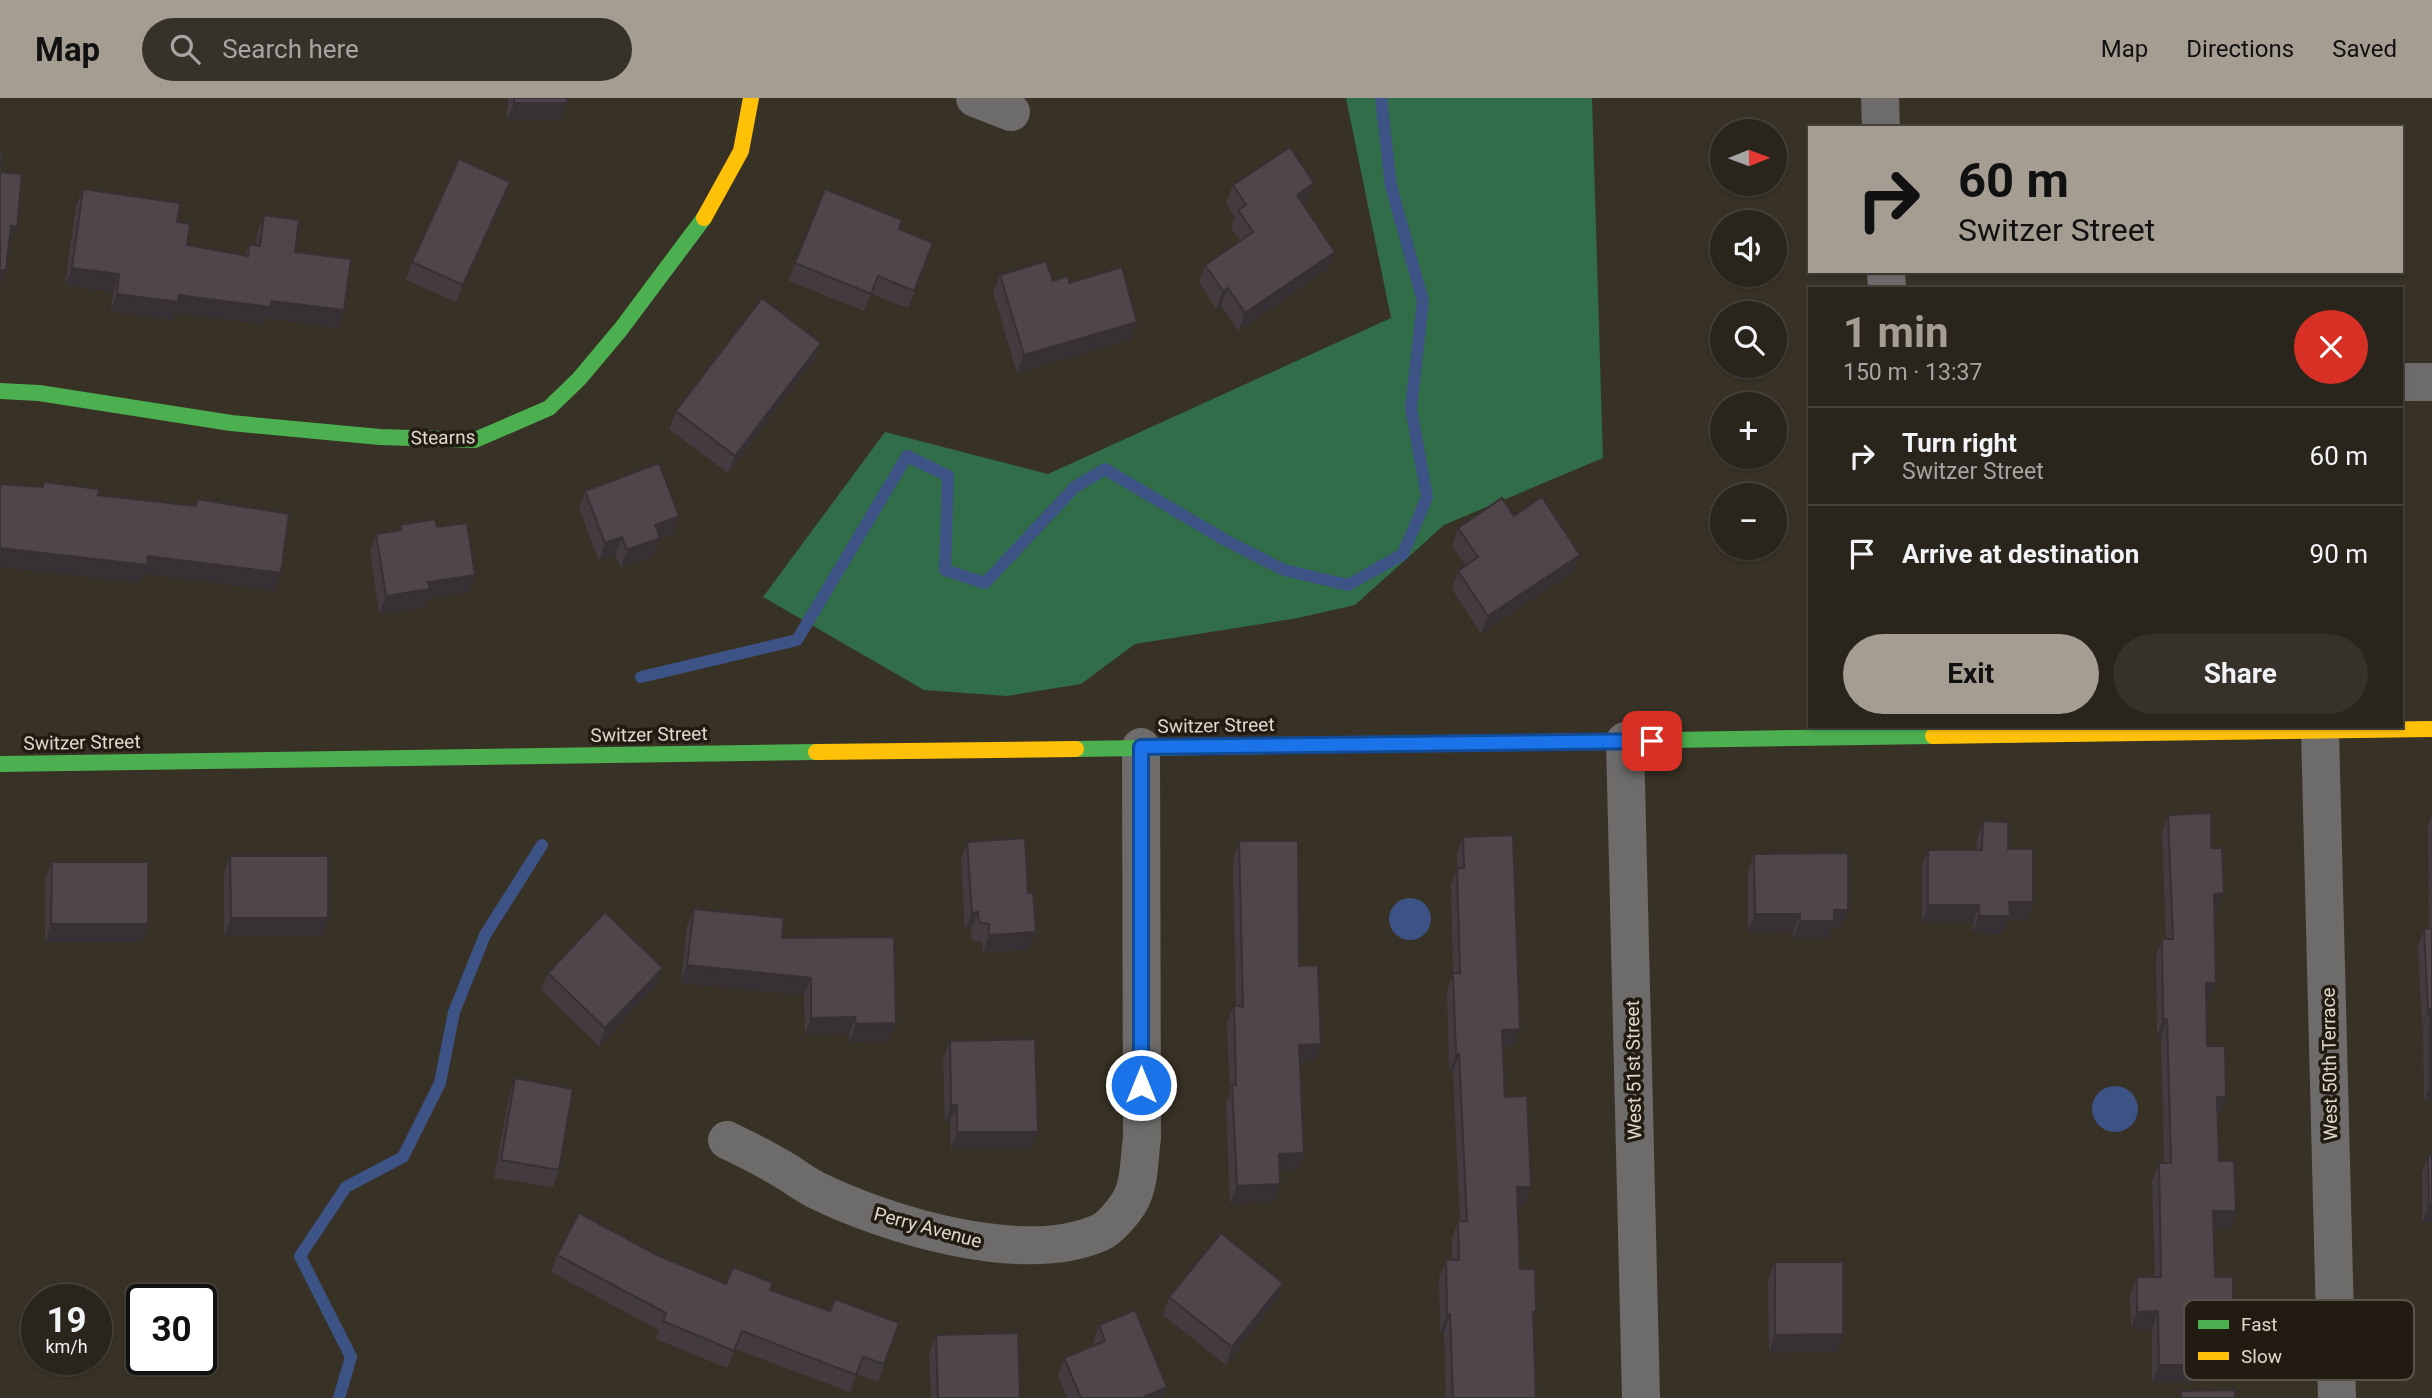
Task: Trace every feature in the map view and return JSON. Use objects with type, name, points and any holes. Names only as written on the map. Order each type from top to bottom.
[{"type":"street","name":"Stearns","points":[[0,391],[39,393],[231,423],[380,437],[475,440],[550,408],[621,330],[699,226],[735,162],[741,151],[751,98]]},
{"type":"street","points":[[975,98],[1011,112]]},
{"type":"street","points":[[1880,98],[1881,126]]},
{"type":"street","points":[[2403,382],[2432,382]]},
{"type":"street","name":"Switzer Street","points":[[0,764],[1625,741],[1898,731],[2432,729]]},
{"type":"street","name":"West 50th Terrace","points":[[2320,731],[2335,1300]]},
{"type":"street","name":"West 51st Street","points":[[1625,741],[1641,1398]]},
{"type":"street","name":"Perry Avenue","points":[[727,1140],[815,1189],[877,1216],[971,1241],[997,1245],[1062,1243],[1103,1232],[1130,1201],[1138,1175],[1142,1138],[1141,747]]},
{"type":"street","name":"West 50th Terrace","points":[[2337,1380],[2337,1398]]},
{"type":"green space","points":[[1346,98],[1592,98],[1603,458],[1444,525],[1355,605],[1298,618],[1135,644],[1081,684],[1007,696],[924,690],[763,597],[885,432],[1048,474],[1391,318]]},
{"type":"water","points":[[1410,898],[1425,904],[1431,919],[1425,934],[1410,940],[1395,934],[1389,919],[1395,904]]},
{"type":"water","points":[[2115,1086],[2132,1092],[2138,1109],[2132,1126],[2115,1132],[2098,1126],[2092,1109],[2098,1092]]},
{"type":"building","points":[[514,98],[567,98],[567,103],[514,103]]},
{"type":"building","points":[[1290,147],[1314,183],[1297,195],[1335,252],[1245,313],[1228,288],[1223,291],[1205,265],[1253,232],[1238,210],[1246,205],[1233,185]]},
{"type":"building","points":[[0,154],[3,154],[1,172],[22,174],[17,227],[11,226],[6,270],[0,270]]},
{"type":"building","points":[[459,159],[510,182],[463,285],[412,262]]},
{"type":"building","points":[[83,189],[180,203],[177,222],[190,224],[187,245],[248,256],[249,245],[260,246],[264,215],[299,220],[295,252],[351,259],[344,310],[272,301],[270,307],[179,295],[178,302],[117,294],[119,274],[72,268]]},
{"type":"building","points":[[825,189],[902,220],[899,229],[933,243],[914,291],[878,276],[871,294],[795,263]]},
{"type":"building","points":[[1046,261],[1053,281],[1068,276],[1069,283],[1122,267],[1137,322],[1024,355],[1000,275]]},
{"type":"building","points":[[762,298],[821,343],[735,456],[676,411]]},
{"type":"building","points":[[659,463],[679,516],[655,525],[660,538],[627,550],[622,537],[605,543],[585,491]]},
{"type":"building","points":[[44,482],[99,489],[98,495],[196,506],[197,499],[289,514],[281,573],[148,556],[147,565],[0,548],[0,484],[43,487]]},
{"type":"building","points":[[1542,497],[1580,555],[1488,616],[1458,571],[1478,557],[1458,528],[1502,498],[1514,516]]},
{"type":"building","points":[[435,519],[437,527],[467,523],[475,575],[428,582],[430,589],[386,596],[376,534],[401,530],[400,525]]},
{"type":"building","points":[[2211,813],[2211,848],[2222,848],[2224,893],[2214,894],[2216,983],[2206,983],[2207,1046],[2225,1046],[2226,1097],[2217,1097],[2219,1161],[2234,1161],[2236,1211],[2213,1211],[2215,1277],[2233,1277],[2233,1300],[2184,1300],[2184,1365],[2159,1365],[2158,1311],[2137,1312],[2137,1277],[2161,1277],[2159,1163],[2171,1163],[2167,1019],[2163,1019],[2162,939],[2173,939],[2168,815]]},
{"type":"building","points":[[1983,821],[2008,822],[2008,849],[2033,849],[2033,902],[2009,902],[2010,916],[1979,916],[1979,905],[1928,905],[1928,850],[1982,850]]},
{"type":"building","points":[[1513,835],[1520,1029],[1502,1030],[1505,1097],[1527,1096],[1531,1187],[1517,1187],[1520,1269],[1535,1269],[1536,1312],[1533,1312],[1536,1398],[1453,1398],[1446,1260],[1459,1260],[1458,1221],[1467,1221],[1453,973],[1460,973],[1457,868],[1464,868],[1463,837]]},
{"type":"building","points":[[1025,838],[1028,893],[1033,892],[1036,932],[989,935],[989,924],[979,922],[978,912],[972,913],[967,842]]},
{"type":"building","points":[[1239,841],[1298,841],[1299,966],[1318,965],[1321,1044],[1299,1045],[1304,1153],[1279,1154],[1280,1184],[1237,1186],[1232,1085],[1236,1085],[1234,1005],[1243,1007]]},
{"type":"building","points":[[1848,853],[1848,910],[1834,910],[1834,921],[1800,921],[1800,914],[1755,914],[1754,854]]},
{"type":"building","points":[[230,856],[328,856],[328,918],[231,918]]},
{"type":"building","points":[[52,862],[148,862],[148,924],[51,924]]},
{"type":"building","points":[[694,909],[784,918],[782,938],[894,937],[896,1023],[856,1024],[855,1017],[811,1018],[811,978],[687,965]]},
{"type":"building","points":[[605,912],[663,968],[605,1028],[548,973]]},
{"type":"building","points":[[2432,928],[2430,1084],[2430,1009],[2424,929]]},
{"type":"building","points":[[1035,1039],[1038,1132],[957,1132],[957,1105],[951,1105],[950,1041]]},
{"type":"building","points":[[515,1078],[573,1089],[559,1170],[501,1160]]},
{"type":"building","points":[[2428,1156],[2432,1156],[2432,1205],[2429,1205]]},
{"type":"building","points":[[579,1213],[657,1255],[726,1284],[733,1267],[773,1283],[770,1290],[830,1311],[835,1299],[899,1323],[884,1364],[863,1357],[856,1375],[742,1331],[734,1351],[663,1321],[666,1313],[557,1255]]},
{"type":"building","points":[[1221,1233],[1283,1283],[1232,1347],[1169,1297]]},
{"type":"building","points":[[1775,1262],[1843,1262],[1843,1334],[1775,1335]]},
{"type":"building","points":[[1135,1310],[1167,1387],[1142,1398],[1081,1398],[1064,1358],[1105,1341],[1099,1325]]},
{"type":"building","points":[[1018,1333],[1020,1398],[938,1398],[936,1335]]},
{"type":"building","points":[[2235,1390],[2235,1398],[2181,1398],[2181,1391]]},
{"type":"waterway","points":[[641,677],[797,640],[907,456],[948,476],[945,570],[985,583],[1075,487],[1105,469],[1225,540],[1284,570],[1348,585],[1403,554],[1427,497],[1411,408],[1423,301],[1391,186],[1381,98]]},
{"type":"waterway","points":[[339,1398],[351,1357],[300,1256],[346,1187],[403,1157],[440,1083],[454,1012],[485,935],[542,845]]},
{"type":"traffic: fast","points":[[0,391],[39,393],[231,423],[380,437],[475,440],[549,408],[579,379],[621,329],[704,218]]},
{"type":"traffic: fast","points":[[1076,749],[1933,736]]},
{"type":"traffic: fast","points":[[0,764],[816,752]]},
{"type":"traffic: slow","points":[[704,218],[741,151],[751,98]]},
{"type":"traffic: slow","points":[[1933,736],[2432,729]]},
{"type":"traffic: slow","points":[[816,752],[1076,749]]},
{"type":"route","points":[[1141,1085],[1141,747],[1652,741]]}]
